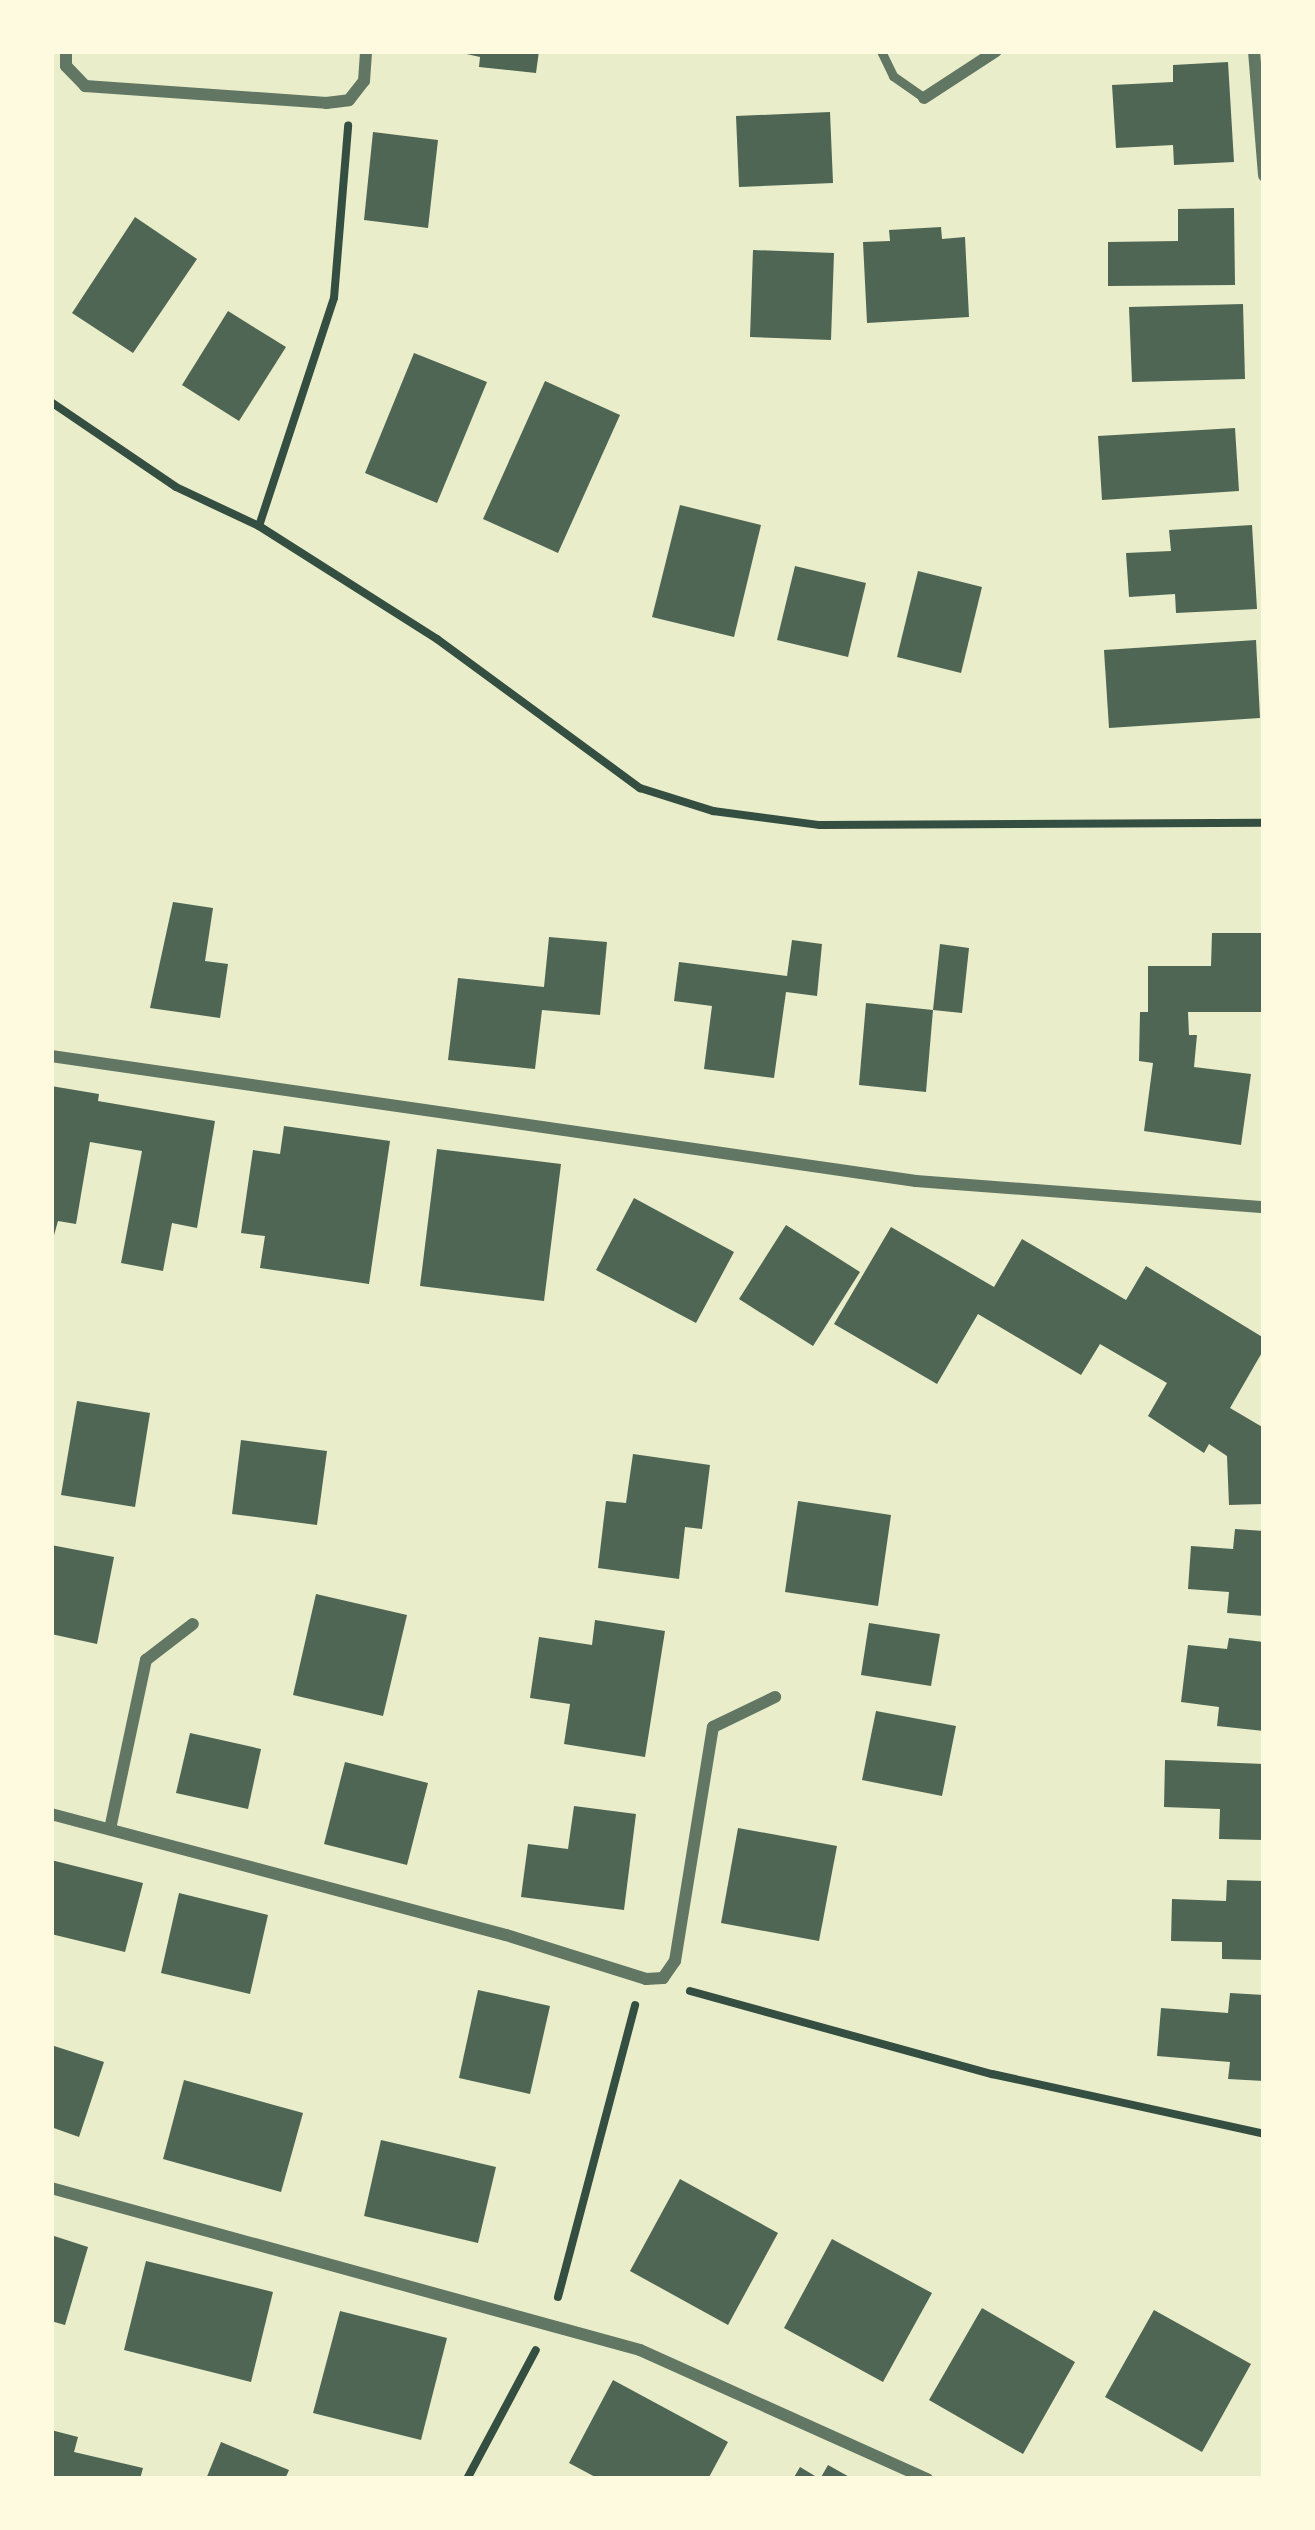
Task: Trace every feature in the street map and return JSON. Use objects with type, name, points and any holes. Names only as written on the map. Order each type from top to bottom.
[{"type":"street","points":[[66,51],[66,66],[85,86],[326,103],[349,100],[364,81],[366,51]]},
{"type":"street","points":[[924,98],[996,51]]},
{"type":"street","points":[[1255,51],[1264,176]]},
{"type":"street","points":[[51,1056],[787,1165],[1079,1196],[1264,1207]]},
{"type":"street","points":[[110,1829],[146,1660],[193,1624]]},
{"type":"street","points":[[51,1814],[506,1935],[646,1979],[663,1978],[675,1961],[713,1727],[776,1697]]},
{"type":"street","points":[[51,2188],[640,2350],[927,2479]]},
{"type":"lane","points":[[881,51],[893,76],[924,98]]},
{"type":"path","points":[[259,526],[334,298],[349,100]]},
{"type":"path","points":[[51,402],[176,487],[259,526],[437,639],[640,788],[713,811],[820,825],[1264,823]]},
{"type":"path","points":[[467,2479],[549,2326],[590,2188],[633,2006],[663,1978],[707,2000],[772,2017],[1185,2120],[1264,2134]]},
{"type":"building","points":[[453,51],[539,51],[536,73],[479,67],[480,57]]},
{"type":"building","points":[[1228,62],[1234,162],[1174,165],[1173,145],[1116,148],[1112,85],[1173,82],[1173,65]]},
{"type":"building","points":[[830,112],[833,183],[739,187],[736,116]]},
{"type":"building","points":[[373,132],[438,140],[428,228],[364,220]]},
{"type":"building","points":[[1234,208],[1235,285],[1108,286],[1108,242],[1178,241],[1178,209]]},
{"type":"building","points":[[135,217],[197,259],[133,353],[72,313]]},
{"type":"building","points":[[941,227],[942,239],[965,237],[969,317],[867,323],[863,242],[890,241],[889,230]]},
{"type":"building","points":[[753,250],[834,253],[831,340],[750,337]]},
{"type":"building","points":[[1243,304],[1245,379],[1132,382],[1129,307]]},
{"type":"building","points":[[228,311],[286,347],[239,421],[182,385]]},
{"type":"building","points":[[414,353],[487,382],[437,503],[365,473]]},
{"type":"building","points":[[545,381],[620,415],[558,553],[483,519]]},
{"type":"building","points":[[1235,428],[1239,491],[1102,500],[1098,436]]},
{"type":"building","points":[[680,505],[761,525],[734,637],[652,617]]},
{"type":"building","points":[[1252,525],[1257,609],[1176,613],[1175,594],[1129,597],[1126,553],[1171,551],[1169,530]]},
{"type":"building","points":[[795,566],[866,583],[848,657],[777,640]]},
{"type":"building","points":[[918,571],[982,587],[961,673],[897,657]]},
{"type":"building","points":[[1256,640],[1260,718],[1109,728],[1104,650]]},
{"type":"building","points":[[173,902],[213,908],[205,961],[228,964],[220,1018],[150,1008]]},
{"type":"building","points":[[1212,933],[1264,933],[1264,1012],[1188,1012],[1189,1035],[1197,1035],[1194,1067],[1251,1074],[1241,1145],[1144,1131],[1153,1063],[1139,1061],[1140,1012],[1148,1012],[1148,966],[1211,966]]},
{"type":"building","points":[[549,937],[607,942],[600,1015],[542,1010],[535,1069],[448,1060],[458,978],[544,987]]},
{"type":"building","points":[[792,940],[822,944],[817,996],[786,992],[774,1078],[704,1069],[712,1006],[674,1001],[679,962],[787,976]]},
{"type":"building","points":[[940,944],[969,948],[962,1013],[933,1010]]},
{"type":"building","points":[[866,1003],[933,1010],[926,1092],[859,1085]]},
{"type":"building","points":[[51,1086],[99,1094],[98,1101],[215,1121],[197,1228],[172,1223],[163,1271],[121,1263],[142,1151],[90,1142],[76,1224],[58,1221],[51,1246]]},
{"type":"building","points":[[284,1126],[390,1141],[369,1284],[260,1268],[265,1236],[241,1233],[253,1150],[280,1154]]},
{"type":"building","points":[[437,1149],[561,1164],[544,1301],[420,1286]]},
{"type":"building","points":[[634,1198],[734,1252],[696,1323],[596,1270]]},
{"type":"building","points":[[786,1225],[860,1272],[813,1346],[739,1299]]},
{"type":"building","points":[[891,1227],[994,1287],[1022,1239],[1126,1300],[1146,1266],[1264,1338],[1264,1349],[1230,1408],[1264,1428],[1264,1504],[1229,1505],[1227,1456],[1209,1444],[1204,1453],[1148,1416],[1167,1383],[1100,1344],[1081,1375],[978,1314],[937,1384],[834,1324]]},
{"type":"building","points":[[77,1401],[150,1413],[135,1507],[61,1495]]},
{"type":"building","points":[[241,1440],[327,1451],[317,1525],[232,1514]]},
{"type":"building","points":[[633,1454],[710,1465],[702,1529],[685,1527],[679,1579],[598,1568],[606,1501],[626,1503]]},
{"type":"building","points":[[798,1501],[891,1515],[878,1606],[785,1592]]},
{"type":"building","points":[[1235,1529],[1264,1531],[1264,1616],[1227,1613],[1229,1592],[1188,1589],[1191,1546],[1233,1549]]},
{"type":"building","points":[[51,1545],[114,1557],[97,1644],[51,1634]]},
{"type":"building","points":[[316,1594],[407,1615],[383,1716],[293,1695]]},
{"type":"building","points":[[595,1620],[665,1631],[645,1757],[564,1744],[570,1704],[530,1698],[539,1637],[592,1645]]},
{"type":"building","points":[[869,1623],[940,1634],[931,1686],[861,1675]]},
{"type":"building","points":[[1229,1638],[1264,1642],[1264,1731],[1217,1726],[1219,1707],[1181,1702],[1188,1645],[1227,1649]]},
{"type":"building","points":[[876,1711],[956,1726],[942,1796],[862,1780]]},
{"type":"building","points":[[190,1733],[261,1749],[248,1809],[176,1793]]},
{"type":"building","points":[[1165,1760],[1264,1764],[1264,1840],[1219,1839],[1220,1809],[1164,1807]]},
{"type":"building","points":[[345,1762],[428,1783],[407,1865],[324,1844]]},
{"type":"building","points":[[574,1806],[636,1814],[624,1910],[521,1897],[528,1844],[568,1849]]},
{"type":"building","points":[[738,1828],[837,1846],[819,1941],[721,1923]]},
{"type":"building","points":[[51,1860],[143,1883],[125,1952],[51,1934]]},
{"type":"building","points":[[1227,1880],[1264,1881],[1264,1960],[1222,1959],[1222,1942],[1171,1941],[1172,1899],[1226,1901]]},
{"type":"building","points":[[179,1893],[268,1915],[250,1994],[161,1973]]},
{"type":"building","points":[[478,1990],[550,2006],[530,2094],[459,2078]]},
{"type":"building","points":[[1230,1993],[1264,1995],[1264,2081],[1228,2079],[1230,2062],[1157,2056],[1161,2008],[1228,2013]]},
{"type":"building","points":[[51,2045],[104,2062],[79,2137],[51,2127]]},
{"type":"building","points":[[184,2080],[303,2113],[281,2192],[163,2159]]},
{"type":"building","points":[[381,2140],[496,2167],[478,2243],[364,2216]]},
{"type":"building","points":[[680,2179],[778,2233],[728,2325],[630,2271]]},
{"type":"building","points":[[51,2235],[88,2247],[65,2325],[51,2321]]},
{"type":"building","points":[[832,2239],[932,2293],[883,2382],[784,2328]]},
{"type":"building","points":[[146,2261],[273,2292],[251,2382],[124,2350]]},
{"type":"building","points":[[982,2308],[1075,2362],[1023,2454],[929,2400]]},
{"type":"building","points":[[1154,2310],[1251,2364],[1202,2452],[1105,2397]]},
{"type":"building","points":[[340,2311],[447,2338],[421,2440],[313,2413]]},
{"type":"building","points":[[613,2380],[728,2442],[708,2479],[599,2479],[569,2463]]},
{"type":"building","points":[[51,2430],[78,2437],[74,2452],[143,2468],[140,2479],[51,2479]]},
{"type":"building","points":[[221,2442],[289,2470],[285,2479],[206,2479]]},
{"type":"building","points":[[828,2465],[853,2479],[820,2479]]},
{"type":"building","points":[[800,2467],[820,2479],[793,2479]]}]
